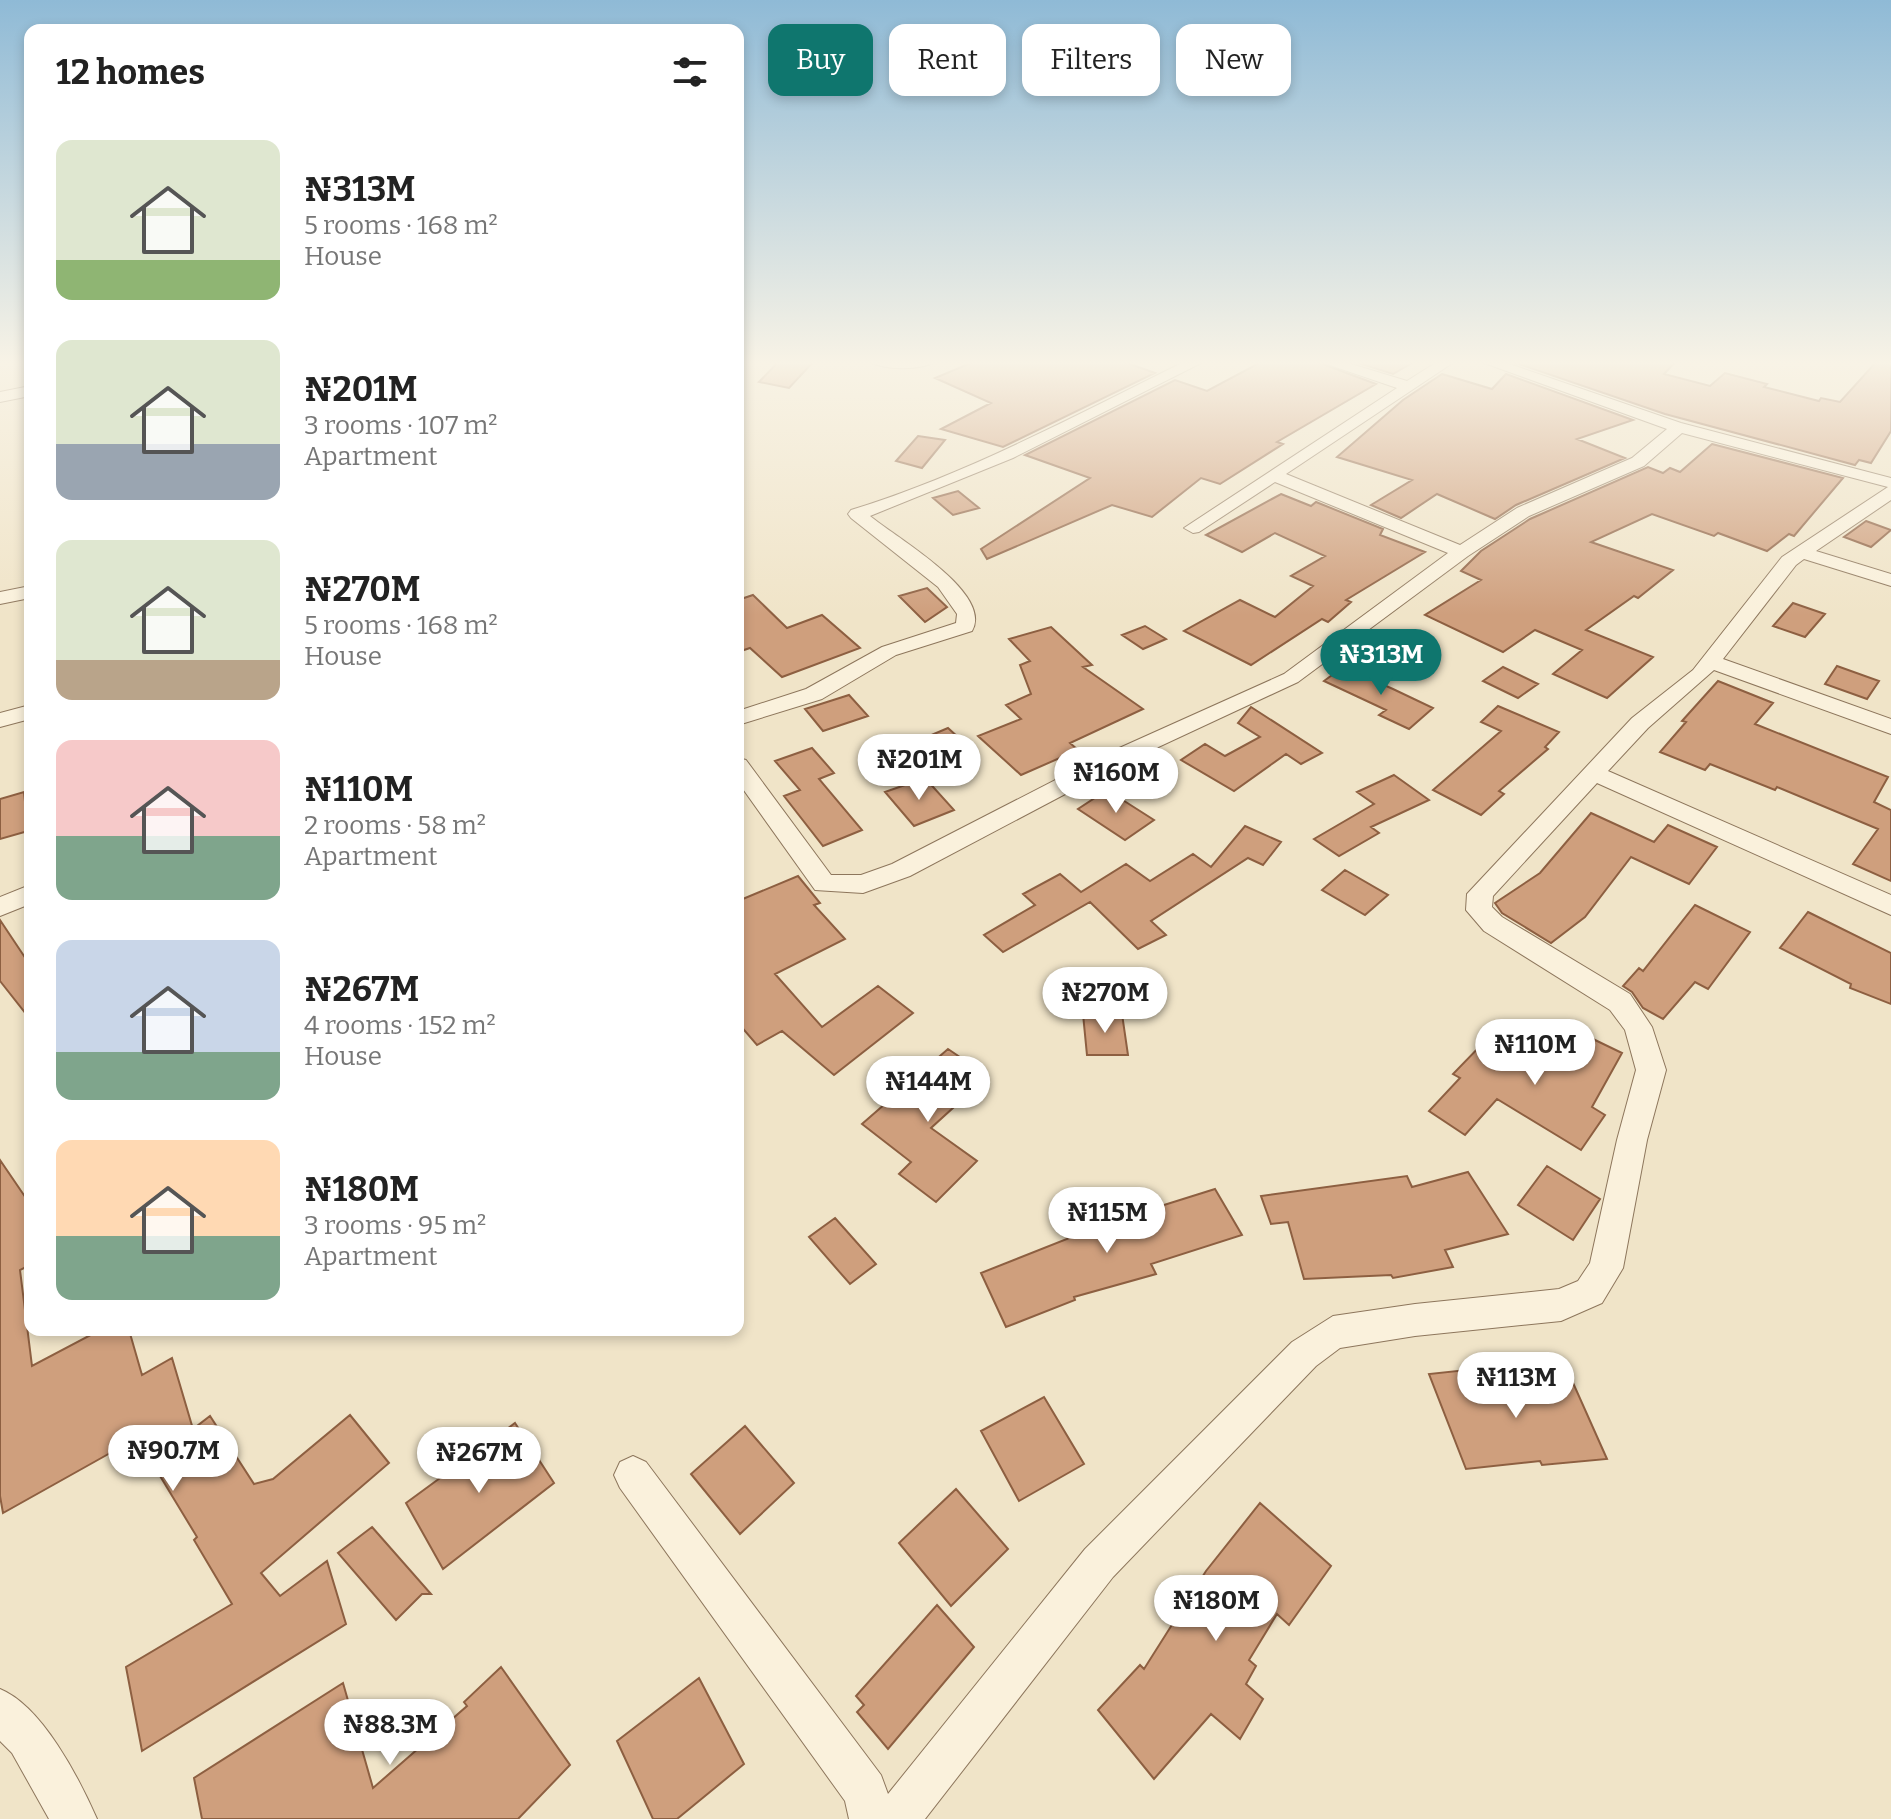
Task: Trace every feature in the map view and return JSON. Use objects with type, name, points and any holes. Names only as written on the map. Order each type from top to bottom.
[{"type":"street","points":[[744,716],[814,694],[889,651],[965,627],[969,613],[943,581],[857,514],[892,503],[1028,445]]},
{"type":"street","points":[[1193,528],[1320,445]]},
{"type":"street","points":[[744,773],[824,884],[863,884],[901,870],[1114,759],[1291,678],[1461,552],[1523,512],[1638,462],[1658,445]]},
{"type":"street","points":[[1747,445],[1891,483]]},
{"type":"street","points":[[1273,475],[1461,552]]},
{"type":"street","points":[[897,1819],[1099,1563],[1304,1354],[1333,1333],[1415,1320],[1561,1305],[1590,1292],[1606,1268],[1628,1156],[1651,1070],[1638,1027],[1620,1002],[1493,924],[1479,910],[1480,894],[1640,723],[1700,674],[1789,561],[1891,492]]},
{"type":"street","points":[[1800,552],[1891,580]]},
{"type":"street","points":[[0,598],[24,593]]},
{"type":"street","points":[[1710,661],[1891,727]]},
{"type":"street","points":[[0,720],[24,714]]},
{"type":"street","points":[[1594,773],[1891,906]]},
{"type":"street","points":[[0,907],[24,897]]},
{"type":"street","points":[[633,1475],[865,1791],[872,1819]]},
{"type":"street","points":[[0,1710],[27,1738],[74,1819]]},
{"type":"building","points":[[910,445],[941,445],[922,468],[896,461]]},
{"type":"building","points":[[1045,445],[1282,445],[1220,484],[1201,478],[1152,517],[1112,505],[987,559],[981,549],[1090,478],[1025,455]]},
{"type":"building","points":[[1351,445],[1592,445],[1625,458],[1516,505],[1495,519],[1437,494],[1401,518],[1371,505],[1412,480],[1337,457]]},
{"type":"building","points":[[1711,445],[1715,445],[1843,478],[1794,536],[1789,534],[1767,551],[1652,514],[1591,542],[1673,570],[1638,598],[1634,596],[1586,630],[1653,657],[1607,698],[1553,674],[1582,650],[1535,630],[1503,652],[1425,615],[1481,580],[1461,571],[1481,551],[1530,519],[1648,467],[1663,473],[1670,468],[1680,472]]},
{"type":"building","points":[[1780,445],[1882,445],[1871,463],[1859,460],[1855,465]]},
{"type":"building","points":[[958,491],[979,508],[953,515],[933,498]]},
{"type":"building","points":[[1281,494],[1311,506],[1316,502],[1383,529],[1380,535],[1425,552],[1346,600],[1351,602],[1328,622],[1322,619],[1251,665],[1184,631],[1240,600],[1275,617],[1313,586],[1291,576],[1325,556],[1275,533],[1242,552],[1206,535]]},
{"type":"building","points":[[1866,521],[1891,530],[1871,547],[1844,537]]},
{"type":"building","points":[[927,588],[947,607],[925,622],[899,596]]},
{"type":"building","points":[[753,595],[787,628],[822,615],[860,648],[782,677],[750,648],[744,650],[744,598]]},
{"type":"building","points":[[1793,603],[1825,614],[1805,637],[1773,626]]},
{"type":"building","points":[[1145,626],[1166,639],[1143,649],[1122,635]]},
{"type":"building","points":[[1051,627],[1092,665],[1083,667],[1143,709],[1070,743],[1078,750],[1021,775],[978,736],[1021,719],[1006,705],[1031,694],[1020,665],[1030,661],[1009,639]]},
{"type":"building","points":[[1837,666],[1879,681],[1867,699],[1825,684]]},
{"type":"building","points":[[1343,667],[1433,708],[1409,729],[1379,715],[1386,710],[1324,681]]},
{"type":"building","points":[[1503,667],[1538,684],[1518,698],[1483,681]]},
{"type":"building","points":[[1718,681],[1773,703],[1755,724],[1888,777],[1874,802],[1891,810],[1891,881],[1853,864],[1878,829],[1777,787],[1775,790],[1710,764],[1705,770],[1660,752],[1686,722],[1682,721]]},
{"type":"building","points":[[849,695],[868,716],[823,731],[805,709]]},
{"type":"building","points":[[1498,706],[1559,732],[1545,747],[1548,749],[1499,791],[1504,794],[1481,815],[1433,790],[1501,731],[1481,722]]},
{"type":"building","points":[[1251,707],[1322,753],[1301,764],[1286,754],[1234,791],[1181,760],[1205,744],[1225,756],[1260,737],[1238,723]]},
{"type":"building","points":[[948,728],[971,749],[925,768],[903,747]]},
{"type":"building","points":[[812,748],[834,773],[819,779],[862,830],[823,846],[784,796],[800,790],[775,761]]},
{"type":"building","points":[[1394,775],[1429,800],[1371,827],[1379,833],[1339,856],[1314,839],[1374,804],[1357,792]]},
{"type":"building","points":[[925,778],[954,810],[914,826],[885,792]]},
{"type":"building","points":[[1107,790],[1154,820],[1125,840],[1078,809]]},
{"type":"building","points":[[24,792],[24,832],[0,839],[0,799]]},
{"type":"building","points":[[1591,813],[1654,842],[1668,825],[1717,847],[1689,884],[1631,857],[1585,917],[1551,943],[1502,913],[1495,903],[1540,873]]},
{"type":"building","points":[[1245,826],[1281,842],[1263,865],[1248,858],[1151,921],[1166,935],[1138,949],[1090,902],[1003,952],[984,935],[1035,905],[1023,894],[1060,874],[1081,892],[1126,864],[1150,881],[1193,854],[1211,867]]},
{"type":"building","points":[[1345,870],[1388,895],[1365,915],[1322,890]]},
{"type":"building","points":[[798,876],[820,903],[814,905],[845,939],[775,974],[822,1027],[878,986],[913,1013],[834,1075],[782,1031],[757,1045],[744,1030],[744,898]]},
{"type":"building","points":[[1695,905],[1750,932],[1708,989],[1695,982],[1663,1019],[1643,1008],[1632,992],[1623,986],[1639,968],[1643,971]]},
{"type":"building","points":[[1808,912],[1891,953],[1891,1004],[1850,988],[1851,984],[1780,948]]},
{"type":"building","points":[[0,920],[24,956],[24,1011],[0,981]]},
{"type":"building","points":[[1083,1014],[1122,1014],[1128,1055],[1087,1055]]},
{"type":"building","points":[[1564,1025],[1622,1053],[1592,1107],[1605,1115],[1581,1150],[1497,1099],[1465,1135],[1429,1111],[1460,1078],[1453,1074],[1486,1040],[1536,1073]]},
{"type":"building","points":[[948,1049],[988,1076],[931,1128],[977,1161],[936,1202],[899,1174],[911,1162],[862,1124]]},
{"type":"building","points":[[0,1160],[24,1195],[24,1268],[20,1270],[24,1336],[28,1336],[32,1366],[89,1336],[131,1336],[142,1375],[172,1358],[193,1429],[210,1416],[254,1484],[273,1479],[350,1415],[389,1463],[261,1573],[280,1596],[327,1561],[346,1624],[142,1751],[126,1667],[232,1604],[194,1540],[197,1537],[137,1438],[3,1513],[0,1496]]},
{"type":"building","points":[[1547,1166],[1600,1199],[1573,1240],[1518,1205]]},
{"type":"building","points":[[1468,1172],[1508,1234],[1445,1250],[1453,1267],[1393,1278],[1391,1275],[1304,1279],[1288,1222],[1271,1224],[1261,1196],[1407,1176],[1412,1187]]},
{"type":"building","points":[[1215,1189],[1242,1235],[1151,1264],[1156,1274],[1074,1297],[1075,1300],[1006,1327],[981,1273],[1072,1237],[1069,1230],[1128,1213],[1129,1216]]},
{"type":"building","points":[[835,1218],[876,1264],[850,1284],[809,1237]]},
{"type":"building","points":[[1485,1368],[1491,1383],[1570,1376],[1607,1459],[1542,1465],[1540,1461],[1466,1469],[1429,1374]]},
{"type":"building","points":[[1044,1397],[1084,1464],[1019,1501],[981,1431]]},
{"type":"building","points":[[515,1423],[554,1483],[443,1569],[406,1503]]},
{"type":"building","points":[[745,1426],[794,1483],[740,1534],[691,1474]]},
{"type":"building","points":[[956,1489],[1008,1549],[951,1606],[899,1543]]},
{"type":"building","points":[[1260,1503],[1331,1566],[1289,1625],[1277,1614],[1249,1660],[1256,1666],[1246,1684],[1263,1699],[1240,1739],[1211,1714],[1154,1779],[1098,1710],[1140,1665],[1144,1669],[1206,1571]]},
{"type":"building","points":[[372,1527],[431,1594],[422,1594],[396,1620],[338,1553]]},
{"type":"building","points":[[937,1605],[974,1647],[888,1749],[857,1712],[864,1705],[856,1696]]},
{"type":"building","points":[[501,1667],[570,1765],[518,1819],[202,1819],[194,1778],[343,1683],[373,1788],[467,1706],[464,1702]]},
{"type":"building","points":[[699,1678],[744,1764],[677,1819],[653,1819],[617,1741]]}]
